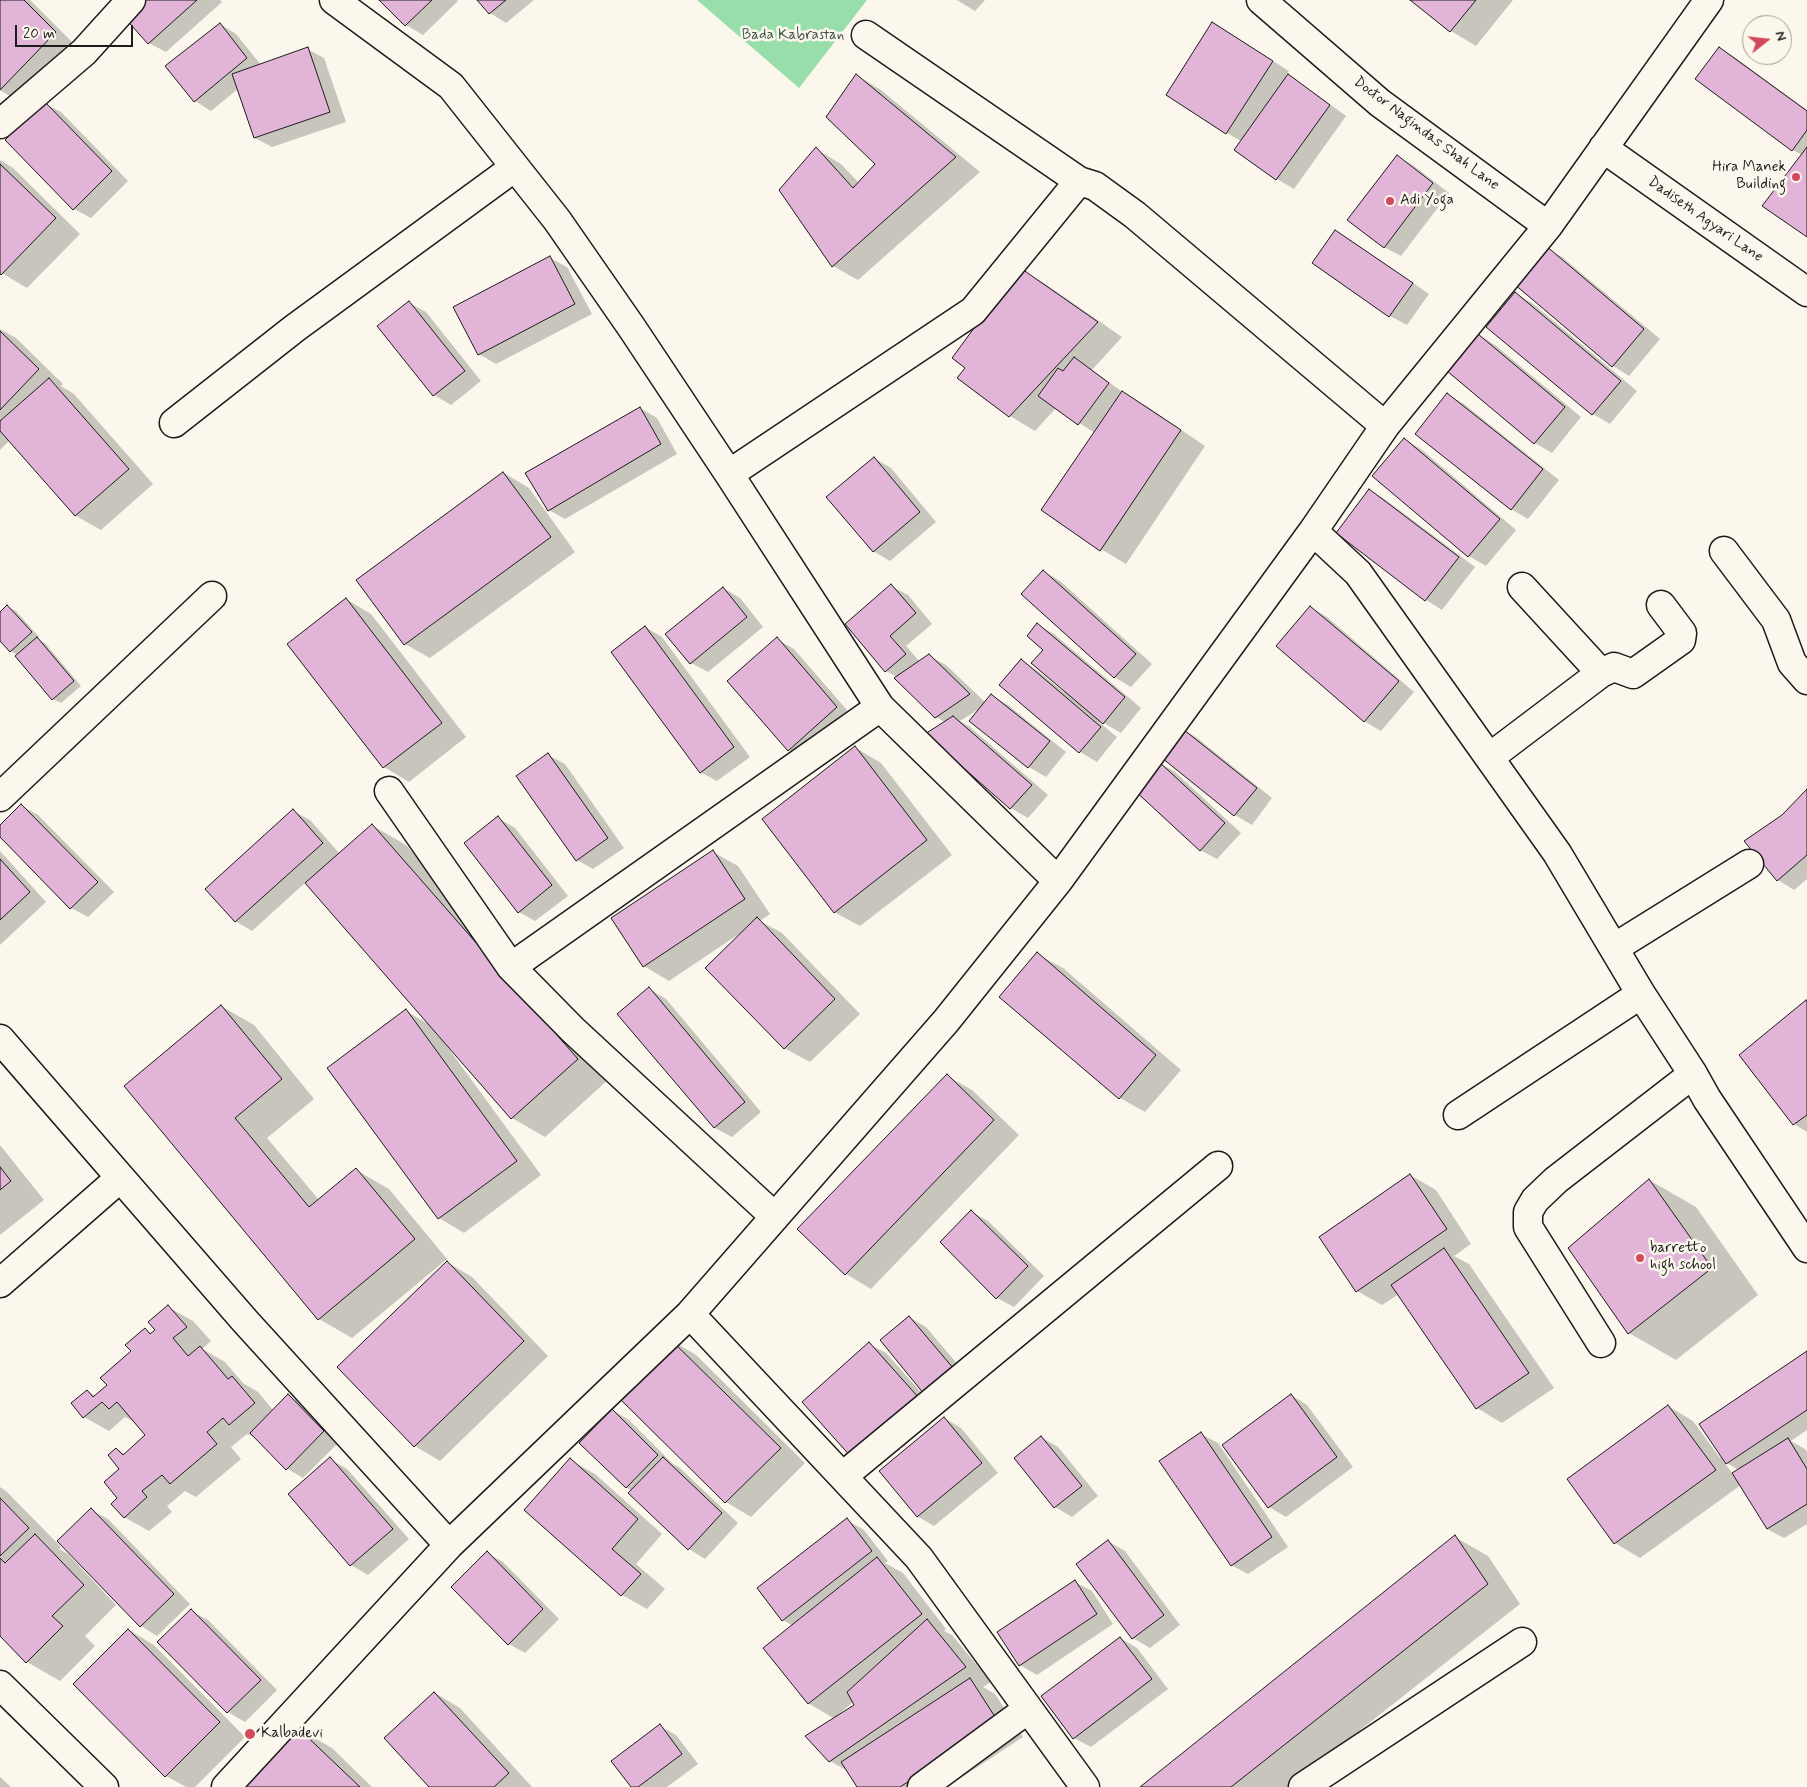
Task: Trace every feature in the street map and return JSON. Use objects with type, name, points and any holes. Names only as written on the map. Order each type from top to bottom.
[{"type":"street","points":[[0,124],[84,52],[131,0]]},
{"type":"street","points":[[334,0],[451,86],[562,228],[632,328],[880,707],[1058,881]]},
{"type":"street","name":"Doctor Nagindas Shah Lane","points":[[1261,0],[1380,103],[1548,226]]},
{"type":"street","points":[[226,1787],[449,1545],[690,1314],[946,1021],[1058,881],[1313,531],[1385,426],[1548,226],[1701,3]]},
{"type":"street","points":[[866,35],[1079,180],[1095,186],[1135,215],[1385,426]]},
{"type":"street","name":"Dadiseth Agyari Lane","points":[[1603,148],[1807,292]]},
{"type":"street","points":[[174,423],[295,328],[515,167]]},
{"type":"street","points":[[729,474],[973,311],[1079,180]]},
{"type":"street","points":[[1313,531],[1358,573],[1557,853],[1641,994],[1707,1099],[1807,1248]]},
{"type":"street","points":[[1724,552],[1776,620],[1792,663],[1807,680]]},
{"type":"street","points":[[1522,587],[1601,673]]},
{"type":"street","points":[[0,797],[212,596]]},
{"type":"street","points":[[1490,757],[1601,673],[1614,667],[1633,674],[1682,640],[1682,633],[1661,605]]},
{"type":"street","points":[[511,966],[880,707]]},
{"type":"street","points":[[389,791],[511,966],[573,1030],[775,1218]]},
{"type":"street","points":[[1614,948],[1749,864]]},
{"type":"street","points":[[1458,1116],[1641,994]]},
{"type":"street","points":[[0,1039],[245,1322],[449,1545]]},
{"type":"street","points":[[1601,1343],[1528,1228],[1528,1212],[1535,1200],[1556,1180],[1693,1074]]},
{"type":"street","points":[[843,1476],[1218,1166]]},
{"type":"street","points":[[0,1283],[120,1178]]},
{"type":"street","points":[[690,1314],[920,1558],[1085,1787]]},
{"type":"street","points":[[1303,1787],[1522,1642]]},
{"type":"street","points":[[0,1685],[104,1787]]},
{"type":"street","points":[[922,1787],[1028,1709]]},
{"type":"green space","name":"Bada Kabrastan","points":[[697,0],[867,0],[799,88]]},
{"type":"building","points":[[0,0],[24,0],[56,32],[0,90]]},
{"type":"building","points":[[143,0],[197,0],[148,44],[124,17]]},
{"type":"building","points":[[379,0],[432,0],[405,26]]},
{"type":"building","points":[[477,0],[506,0],[489,14]]},
{"type":"building","points":[[1410,0],[1476,0],[1450,32]]},
{"type":"building","points":[[1212,22],[1273,61],[1226,134],[1166,95]]},
{"type":"building","points":[[220,23],[247,58],[194,102],[165,66]]},
{"type":"building","points":[[308,47],[330,112],[254,138],[232,74]]},
{"type":"building","points":[[1719,47],[1807,111],[1807,130],[1792,151],[1695,79]]},
{"type":"building","points":[[856,74],[956,157],[832,267],[779,190],[816,147],[853,188],[875,164],[826,117]]},
{"type":"building","points":[[1288,74],[1330,105],[1276,180],[1234,150]]},
{"type":"building","points":[[44,101],[112,171],[73,210],[5,140]]},
{"type":"building","name":"Hira Manek Building","points":[[1807,147],[1807,237],[1762,206]]},
{"type":"building","name":"Adi Yoga","points":[[1397,155],[1433,183],[1384,248],[1347,220]]},
{"type":"building","points":[[0,164],[56,218],[1,275],[0,274]]},
{"type":"building","points":[[1335,230],[1413,283],[1389,317],[1312,263]]},
{"type":"building","points":[[1545,245],[1644,329],[1612,367],[1513,283]]},
{"type":"building","points":[[550,256],[575,304],[478,355],[453,307]]},
{"type":"building","points":[[1019,267],[1098,322],[1009,417],[957,378],[965,368],[952,358]]},
{"type":"building","points":[[1515,292],[1621,381],[1592,415],[1486,327]]},
{"type":"building","points":[[409,301],[465,371],[433,396],[377,326]]},
{"type":"building","points":[[0,331],[39,369],[0,410]]},
{"type":"building","points":[[1478,334],[1565,407],[1534,444],[1447,371]]},
{"type":"building","points":[[1074,357],[1109,383],[1078,425],[1038,396],[1058,368],[1063,371]]},
{"type":"building","points":[[49,378],[129,469],[75,516],[0,431],[0,421]]},
{"type":"building","points":[[1122,391],[1181,430],[1100,551],[1041,510]]},
{"type":"building","points":[[1447,393],[1543,469],[1511,510],[1415,434]]},
{"type":"building","points":[[640,407],[661,444],[548,511],[525,473]]},
{"type":"building","points":[[1404,438],[1500,519],[1468,557],[1372,476]]},
{"type":"building","points":[[874,457],[920,512],[873,552],[826,497]]},
{"type":"building","points":[[503,472],[551,537],[404,645],[356,580]]},
{"type":"building","points":[[1369,489],[1459,557],[1425,601],[1336,533]]},
{"type":"building","points":[[1043,570],[1136,654],[1114,678],[1021,594]]},
{"type":"building","points":[[891,584],[916,613],[890,636],[906,654],[885,672],[845,624]]},
{"type":"building","points":[[723,587],[747,617],[690,664],[665,634]]},
{"type":"building","points":[[346,598],[442,723],[383,768],[287,644]]},
{"type":"building","points":[[7,605],[32,632],[10,652],[0,641],[0,612]]},
{"type":"building","points":[[1310,606],[1399,681],[1364,722],[1276,646]]},
{"type":"building","points":[[1037,623],[1125,697],[1103,724],[1031,663],[1043,650],[1027,636]]},
{"type":"building","points":[[645,626],[734,747],[700,773],[611,652]]},
{"type":"building","points":[[37,637],[74,681],[52,700],[15,656]]},
{"type":"building","points":[[777,637],[837,707],[788,751],[727,681]]},
{"type":"building","points":[[929,654],[970,694],[935,718],[894,678]]},
{"type":"building","points":[[1021,659],[1101,727],[1079,753],[999,685]]},
{"type":"building","points":[[991,694],[1050,741],[1028,768],[969,721]]},
{"type":"building","points":[[953,716],[1032,785],[1010,809],[925,734]]},
{"type":"building","points":[[1179,726],[1257,788],[1234,816],[1157,754]]},
{"type":"building","points":[[855,746],[927,840],[834,913],[762,819]]},
{"type":"building","points":[[548,753],[608,838],[576,861],[516,776]]},
{"type":"building","points":[[1157,760],[1225,823],[1200,851],[1132,788]]},
{"type":"building","points":[[1807,789],[1807,855],[1777,881],[1744,841],[1782,815]]},
{"type":"building","points":[[21,804],[98,882],[70,909],[0,837],[0,825]]},
{"type":"building","points":[[293,809],[323,843],[235,922],[205,889]]},
{"type":"building","points":[[498,816],[552,885],[518,913],[464,843]]},
{"type":"building","points":[[372,824],[578,1059],[511,1119],[305,883]]},
{"type":"building","points":[[713,850],[745,899],[643,967],[611,918]]},
{"type":"building","points":[[0,859],[30,892],[0,920]]},
{"type":"building","points":[[757,917],[835,999],[784,1049],[705,968]]},
{"type":"building","points":[[1037,952],[1156,1055],[1119,1099],[999,997]]},
{"type":"building","points":[[649,987],[745,1102],[714,1128],[617,1014]]},
{"type":"building","points":[[1806,1000],[1807,1115],[1793,1125],[1739,1055]]},
{"type":"building","points":[[221,1005],[282,1079],[235,1118],[309,1207],[356,1168],[415,1239],[318,1320],[124,1086]]},
{"type":"building","points":[[406,1009],[517,1161],[438,1219],[327,1068]]},
{"type":"building","points":[[947,1074],[994,1120],[845,1275],[797,1229]]},
{"type":"building","points":[[0,1167],[11,1181],[0,1190]]},
{"type":"building","points":[[1410,1174],[1447,1229],[1356,1292],[1319,1237]]},
{"type":"building","name":"barretto high school","points":[[1649,1179],[1712,1268],[1628,1334],[1568,1248]]},
{"type":"building","points":[[971,1210],[1028,1266],[996,1299],[940,1242]]},
{"type":"building","points":[[1444,1248],[1529,1373],[1476,1409],[1391,1285]]},
{"type":"building","points":[[447,1261],[524,1341],[414,1447],[337,1367]]},
{"type":"building","points":[[168,1305],[187,1327],[173,1338],[188,1356],[200,1346],[228,1379],[232,1376],[255,1403],[229,1425],[223,1418],[207,1432],[217,1444],[170,1484],[162,1475],[142,1491],[147,1497],[124,1518],[111,1504],[117,1498],[104,1482],[119,1469],[108,1455],[116,1448],[123,1455],[145,1435],[117,1402],[109,1409],[102,1402],[83,1418],[71,1403],[87,1390],[93,1397],[107,1385],[100,1378],[131,1351],[125,1345],[145,1328],[150,1334],[155,1330],[148,1322]]},
{"type":"building","points":[[909,1316],[954,1369],[924,1394],[880,1340]]},
{"type":"building","points":[[670,1339],[781,1448],[725,1503],[616,1395]]},
{"type":"building","points":[[869,1342],[919,1398],[852,1458],[802,1402]]},
{"type":"building","points":[[1807,1351],[1807,1410],[1726,1464],[1699,1424]]},
{"type":"building","points":[[288,1394],[324,1431],[286,1470],[250,1433]]},
{"type":"building","points":[[1291,1394],[1337,1457],[1268,1508],[1222,1445]]},
{"type":"building","points":[[1668,1405],[1716,1470],[1614,1544],[1567,1479]]},
{"type":"building","points":[[612,1409],[658,1455],[626,1488],[579,1443]]},
{"type":"building","points":[[944,1417],[982,1463],[917,1517],[879,1471]]},
{"type":"building","points":[[1201,1432],[1272,1537],[1231,1566],[1159,1461]]},
{"type":"building","points":[[1041,1436],[1082,1486],[1054,1508],[1014,1458]]},
{"type":"building","points":[[1788,1438],[1807,1469],[1807,1504],[1767,1529],[1732,1473]]},
{"type":"building","points":[[330,1457],[393,1529],[350,1566],[288,1494]]},
{"type":"building","points":[[663,1457],[722,1513],[688,1550],[628,1493]]},
{"type":"building","points":[[570,1458],[638,1519],[612,1549],[641,1574],[621,1596],[524,1510]]},
{"type":"building","points":[[0,1498],[29,1528],[0,1556]]},
{"type":"building","points":[[91,1508],[174,1594],[140,1627],[57,1541]]},
{"type":"building","points":[[847,1518],[872,1551],[782,1621],[757,1588]]},
{"type":"building","points":[[35,1534],[84,1585],[52,1616],[63,1626],[26,1663],[0,1636],[0,1558],[5,1563]]},
{"type":"building","points":[[1455,1535],[1488,1584],[1231,1787],[1140,1787]]},
{"type":"building","points":[[1108,1540],[1164,1615],[1132,1639],[1076,1564]]},
{"type":"building","points":[[487,1551],[543,1609],[508,1645],[451,1587]]},
{"type":"building","points":[[877,1557],[922,1614],[808,1704],[763,1648]]},
{"type":"building","points":[[1075,1580],[1097,1614],[1019,1666],[997,1632]]},
{"type":"building","points":[[191,1609],[261,1680],[227,1713],[157,1642]]},
{"type":"building","points":[[927,1619],[966,1667],[829,1762],[805,1736],[854,1705],[847,1692]]},
{"type":"building","points":[[128,1629],[220,1722],[165,1777],[73,1684]]},
{"type":"building","points":[[1120,1637],[1152,1679],[1073,1739],[1041,1696]]},
{"type":"building","points":[[970,1678],[999,1723],[900,1787],[857,1787],[841,1762]]},
{"type":"building","points":[[434,1692],[509,1773],[494,1787],[429,1787],[384,1738]]},
{"type":"building","points":[[660,1724],[682,1754],[638,1787],[631,1787],[611,1761]]},
{"type":"building","points":[[298,1728],[360,1787],[243,1787]]},
{"type":"place","name":"Hira Manek Building","points":[[1796,177]]},
{"type":"place","name":"Adi Yoga","points":[[1390,201]]},
{"type":"place","name":"barretto high school","points":[[1640,1258]]},
{"type":"place","name":"Kalbadevi","points":[[250,1734]]}]
